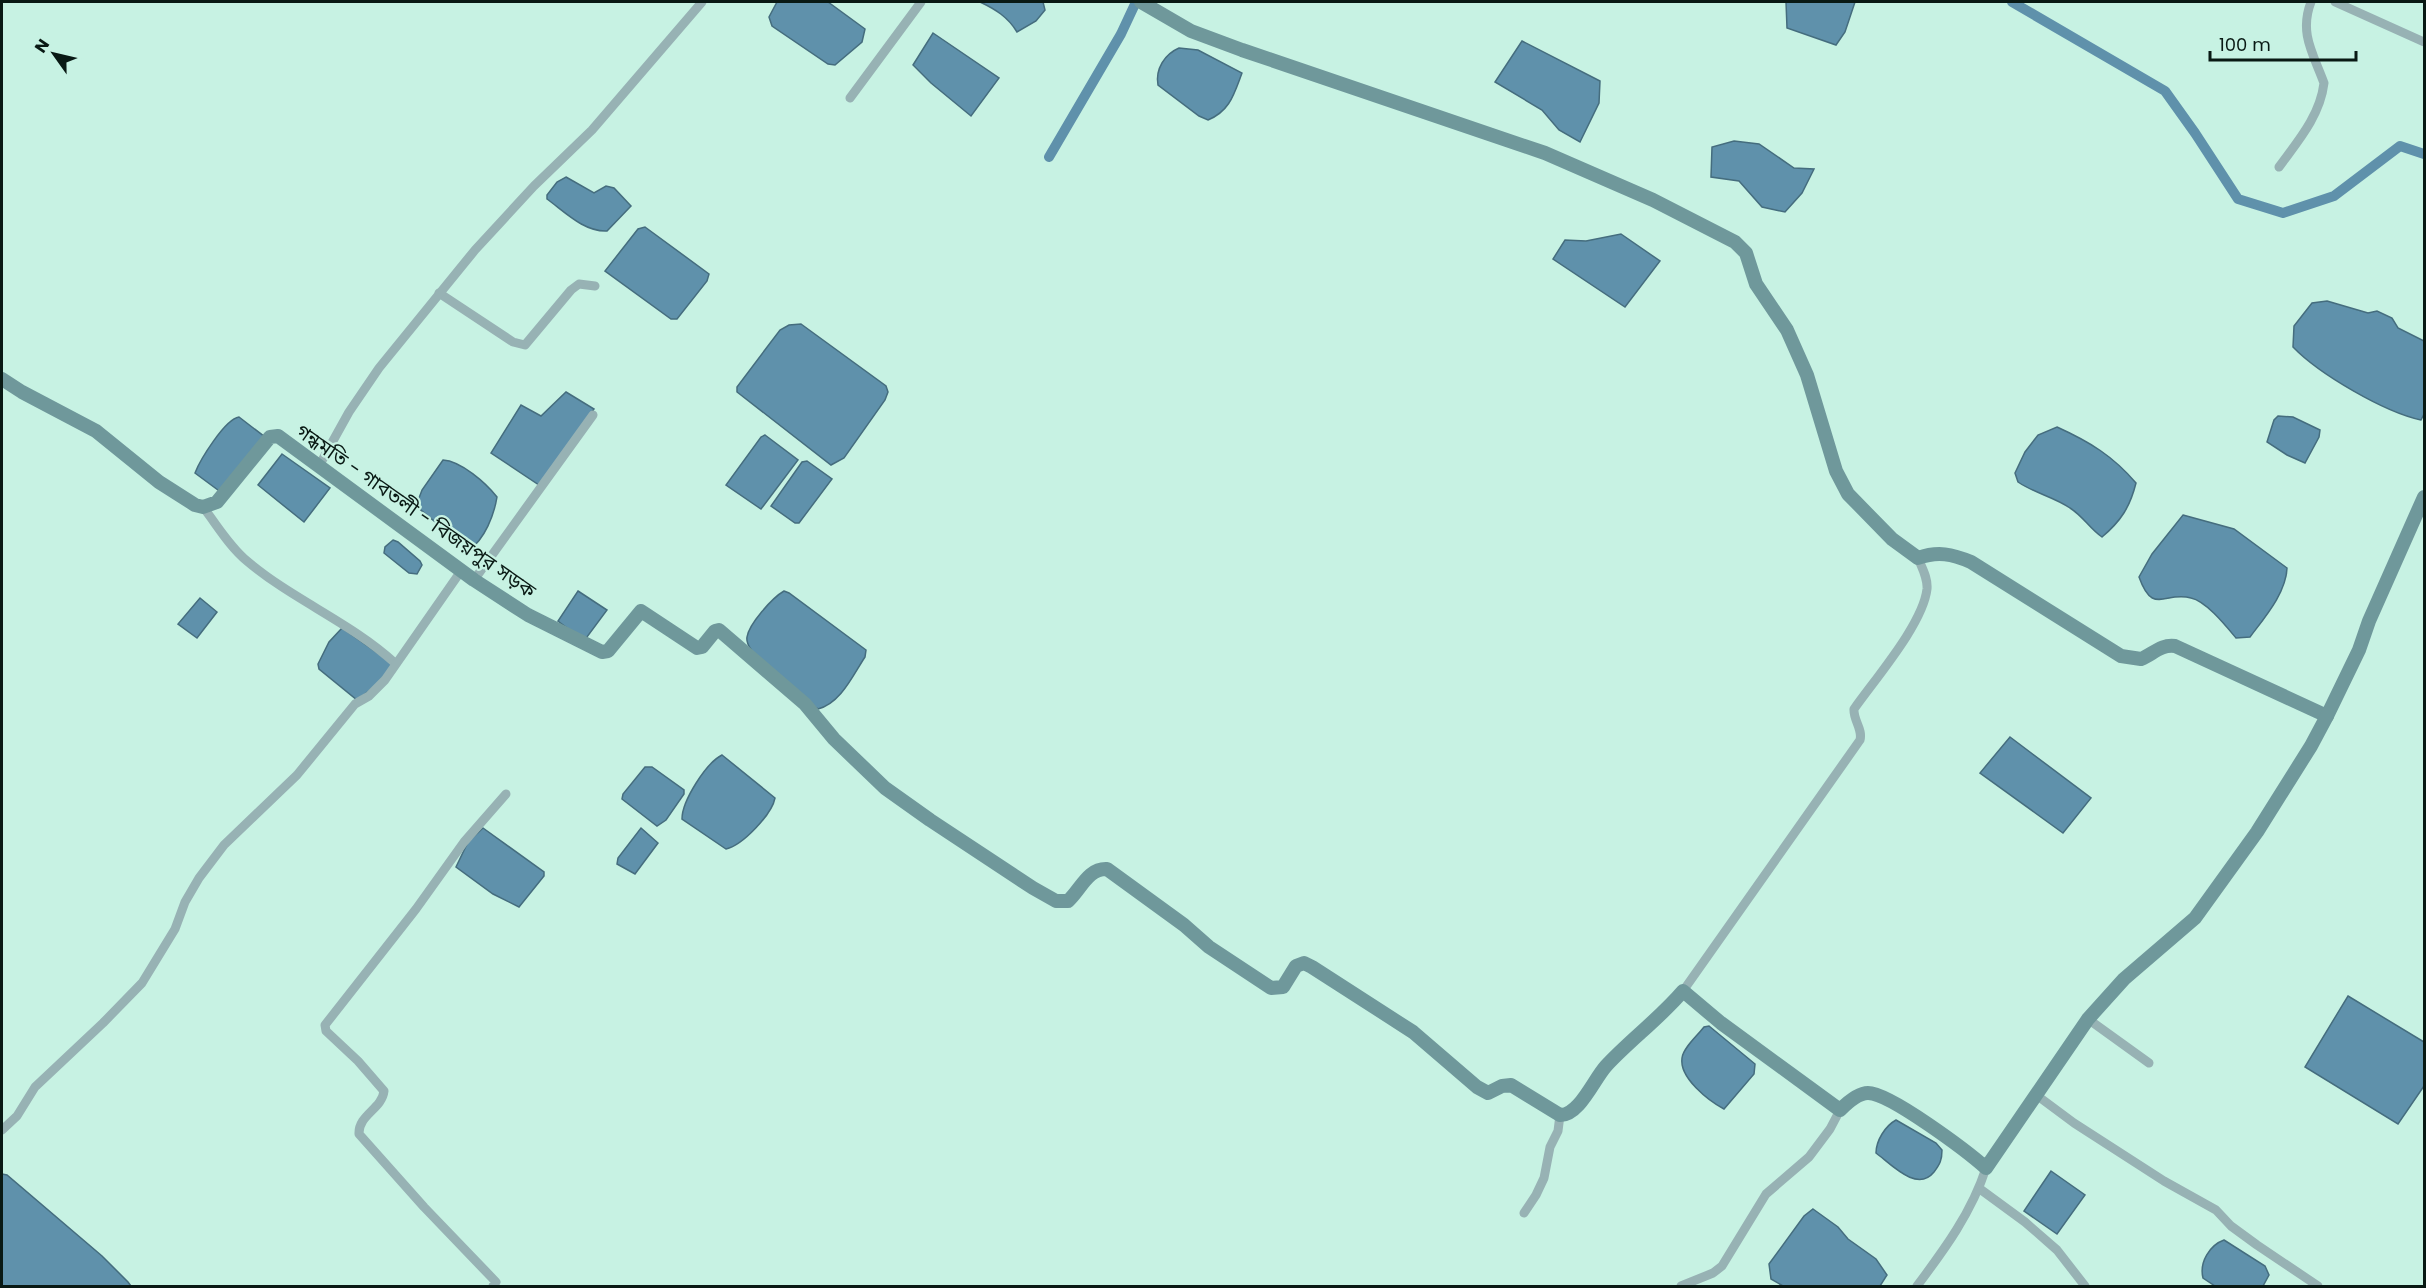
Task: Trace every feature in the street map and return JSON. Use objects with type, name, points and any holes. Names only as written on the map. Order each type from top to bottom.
[{"type":"main road","points":[[1144,4],[1191,30],[1232,46],[1545,153],[1653,200],[1735,242],[1746,253],[1756,284],[1787,330],[1807,375],[1836,471],[1848,494],[1892,539],[1918,558],[1946,553],[1971,562],[2121,656],[2141,659],[2167,645],[2175,646],[2327,716]]},
{"type":"main road","points":[[2,379],[96,431],[159,482],[195,505],[203,507]]},
{"type":"main road","name":"গন্ধমতি - গাবতলী - বিজয়পুর সড়ক","points":[[203,507],[217,502],[274,435],[474,580],[528,615],[602,652],[608,651],[641,611],[697,648],[702,647],[715,631],[719,630],[805,704],[834,739],[885,788],[1033,888],[1056,901],[1068,901],[1090,873],[1099,868],[1107,869],[1184,925],[1209,947],[1271,988],[1283,987],[1296,966],[1304,963],[1413,1032],[1477,1088],[1488,1094],[1502,1086],[1511,1085],[1560,1115]]},
{"type":"main road","points":[[1560,1115],[1566,1115],[1575,1109],[1606,1066],[1654,1022],[1683,991],[1721,1023],[1840,1110],[1861,1094],[1877,1095],[1928,1125],[1986,1168],[2088,1019],[2124,980],[2195,918],[2257,832],[2311,746],[2327,716],[2359,650],[2369,621],[2424,497]]},
{"type":"street","points":[[319,466],[349,412],[373,377],[475,250],[526,194],[592,130],[702,2]]},
{"type":"street","points":[[850,98],[921,2]]},
{"type":"street","points":[[2278,167],[2308,127],[2319,105],[2323,89],[2324,83],[2305,35],[2306,15],[2311,2]]},
{"type":"street","points":[[2335,2],[2424,42]]},
{"type":"street","points":[[440,293],[513,342],[525,345],[571,290],[579,284],[588,283],[595,286]]},
{"type":"street","points":[[474,580],[593,415]]},
{"type":"street","points":[[203,507],[248,562],[313,607],[347,626],[395,663]]},
{"type":"street","points":[[1683,991],[1860,740],[1862,736],[1853,714],[1854,709],[1917,623],[1927,590],[1925,573],[1918,558]]},
{"type":"street","points":[[2,1130],[17,1116],[35,1087],[142,983],[175,930],[185,902],[199,878],[224,845],[297,775],[354,706],[385,681],[395,663],[461,571]]},
{"type":"street","points":[[493,1287],[496,1282],[424,1207],[359,1134],[360,1126],[369,1113],[382,1101],[384,1091],[358,1061],[326,1031],[325,1025],[416,909],[464,842],[506,794]]},
{"type":"street","points":[[2088,1019],[2150,1063]]},
{"type":"street","points":[[2035,1094],[2074,1123],[2164,1181],[2216,1210],[2231,1226],[2318,1287]]},
{"type":"street","points":[[1681,1287],[1713,1273],[1722,1266],[1766,1194],[1809,1157],[1830,1130],[1840,1110]]},
{"type":"street","points":[[1524,1213],[1544,1178],[1550,1147],[1558,1131],[1560,1115]]},
{"type":"street","points":[[1917,1287],[1945,1248],[1980,1189],[1986,1168]]},
{"type":"street","points":[[1980,1189],[2025,1221],[2057,1250],[2085,1287]]},
{"type":"water","points":[[777,2],[828,2],[865,29],[862,42],[835,65],[828,64],[772,26],[769,17]]},
{"type":"water","points":[[980,2],[1043,2],[1045,10],[1036,21],[1017,32],[1001,14]]},
{"type":"water","points":[[1786,2],[1855,2],[1845,32],[1836,45],[1787,28]]},
{"type":"water","points":[[933,33],[999,78],[971,116],[913,65]]},
{"type":"water","points":[[1522,41],[1600,81],[1599,103],[1580,142],[1559,130],[1542,110],[1495,82]]},
{"type":"water","points":[[1179,48],[1198,50],[1242,73],[1234,95],[1226,107],[1208,120],[1199,116],[1158,85],[1158,73],[1162,63],[1169,54]]},
{"type":"water","points":[[1734,141],[1759,144],[1794,168],[1814,169],[1802,193],[1785,212],[1762,207],[1739,181],[1711,177],[1712,147]]},
{"type":"water","points":[[566,177],[594,193],[606,186],[614,188],[631,206],[607,231],[583,225],[547,199],[547,195],[557,182]]},
{"type":"water","points":[[645,227],[709,274],[707,281],[677,319],[671,319],[605,271],[638,229]]},
{"type":"water","points":[[1621,234],[1660,261],[1625,307],[1553,259],[1565,240],[1586,241]]},
{"type":"water","points":[[2327,301],[2368,313],[2377,311],[2392,318],[2398,328],[2424,341],[2424,414],[2421,420],[2389,409],[2353,391],[2304,358],[2293,347],[2294,326],[2312,303]]},
{"type":"water","points":[[801,324],[886,386],[888,392],[885,400],[844,458],[831,465],[737,392],[737,387],[780,330],[789,325]]},
{"type":"water","points":[[566,392],[594,409],[539,485],[491,453],[521,405],[541,416]]},
{"type":"water","points":[[2278,416],[2293,417],[2320,430],[2319,437],[2305,463],[2267,442],[2274,420]]},
{"type":"water","points":[[239,417],[265,437],[222,493],[195,473],[220,432],[233,419]]},
{"type":"water","points":[[2057,427],[2100,451],[2119,465],[2136,483],[2124,513],[2102,537],[2070,508],[2018,482],[2015,473],[2025,452],[2038,435]]},
{"type":"water","points":[[765,435],[798,460],[761,509],[726,485],[761,437]]},
{"type":"water","points":[[282,454],[330,488],[304,522],[258,485]]},
{"type":"water","points":[[443,460],[465,468],[480,479],[497,497],[488,526],[480,540],[469,550],[416,506],[422,490]]},
{"type":"water","points":[[807,461],[832,479],[799,523],[795,523],[771,506],[802,462]]},
{"type":"water","points":[[2183,515],[2234,529],[2287,568],[2279,596],[2250,637],[2236,638],[2215,615],[2197,600],[2182,597],[2154,599],[2144,589],[2139,577],[2152,554]]},
{"type":"water","points":[[393,540],[420,561],[422,565],[417,574],[409,573],[384,553],[385,547]]},
{"type":"water","points":[[578,591],[607,610],[584,641],[558,621]]},
{"type":"water","points":[[784,591],[866,650],[865,657],[840,695],[818,709],[752,651],[747,643],[747,637],[756,619]]},
{"type":"water","points":[[200,598],[217,612],[197,638],[178,624]]},
{"type":"water","points":[[342,628],[393,664],[383,680],[357,700],[319,669],[318,664],[329,642]]},
{"type":"water","points":[[2010,737],[2091,798],[2063,833],[1980,773]]},
{"type":"water","points":[[722,755],[775,798],[773,805],[756,828],[740,842],[726,849],[682,819],[686,803],[696,783],[709,766]]},
{"type":"water","points":[[645,767],[652,767],[684,790],[684,794],[666,820],[657,826],[622,799],[623,794]]},
{"type":"water","points":[[483,828],[544,872],[544,876],[519,907],[493,894],[456,867],[468,842]]},
{"type":"water","points":[[641,828],[658,843],[635,874],[617,864],[618,858]]},
{"type":"water","points":[[2348,996],[2424,1042],[2424,1086],[2398,1124],[2305,1067]]},
{"type":"water","points":[[1709,1026],[1755,1064],[1754,1074],[1724,1109],[1696,1088],[1682,1066],[1685,1050],[1704,1027]]},
{"type":"water","points":[[1896,1120],[1936,1143],[1942,1150],[1939,1164],[1927,1178],[1912,1178],[1904,1175],[1876,1153],[1882,1134]]},
{"type":"water","points":[[2051,1171],[2085,1195],[2057,1234],[2024,1211]]},
{"type":"water","points":[[2,1174],[7,1175],[102,1256],[131,1286],[2,1286]]},
{"type":"water","points":[[1813,1209],[1876,1259],[1887,1275],[1880,1286],[1783,1286],[1771,1279],[1769,1264],[1804,1216]]},
{"type":"water","points":[[2224,1240],[2265,1266],[2269,1275],[2263,1286],[2215,1286],[2203,1278],[2204,1260],[2214,1246]]},
{"type":"waterway","points":[[1049,157],[1121,34],[1136,2]]},
{"type":"waterway","points":[[2012,2],[2165,91],[2238,199],[2283,213],[2334,196],[2400,146],[2424,154]]}]
